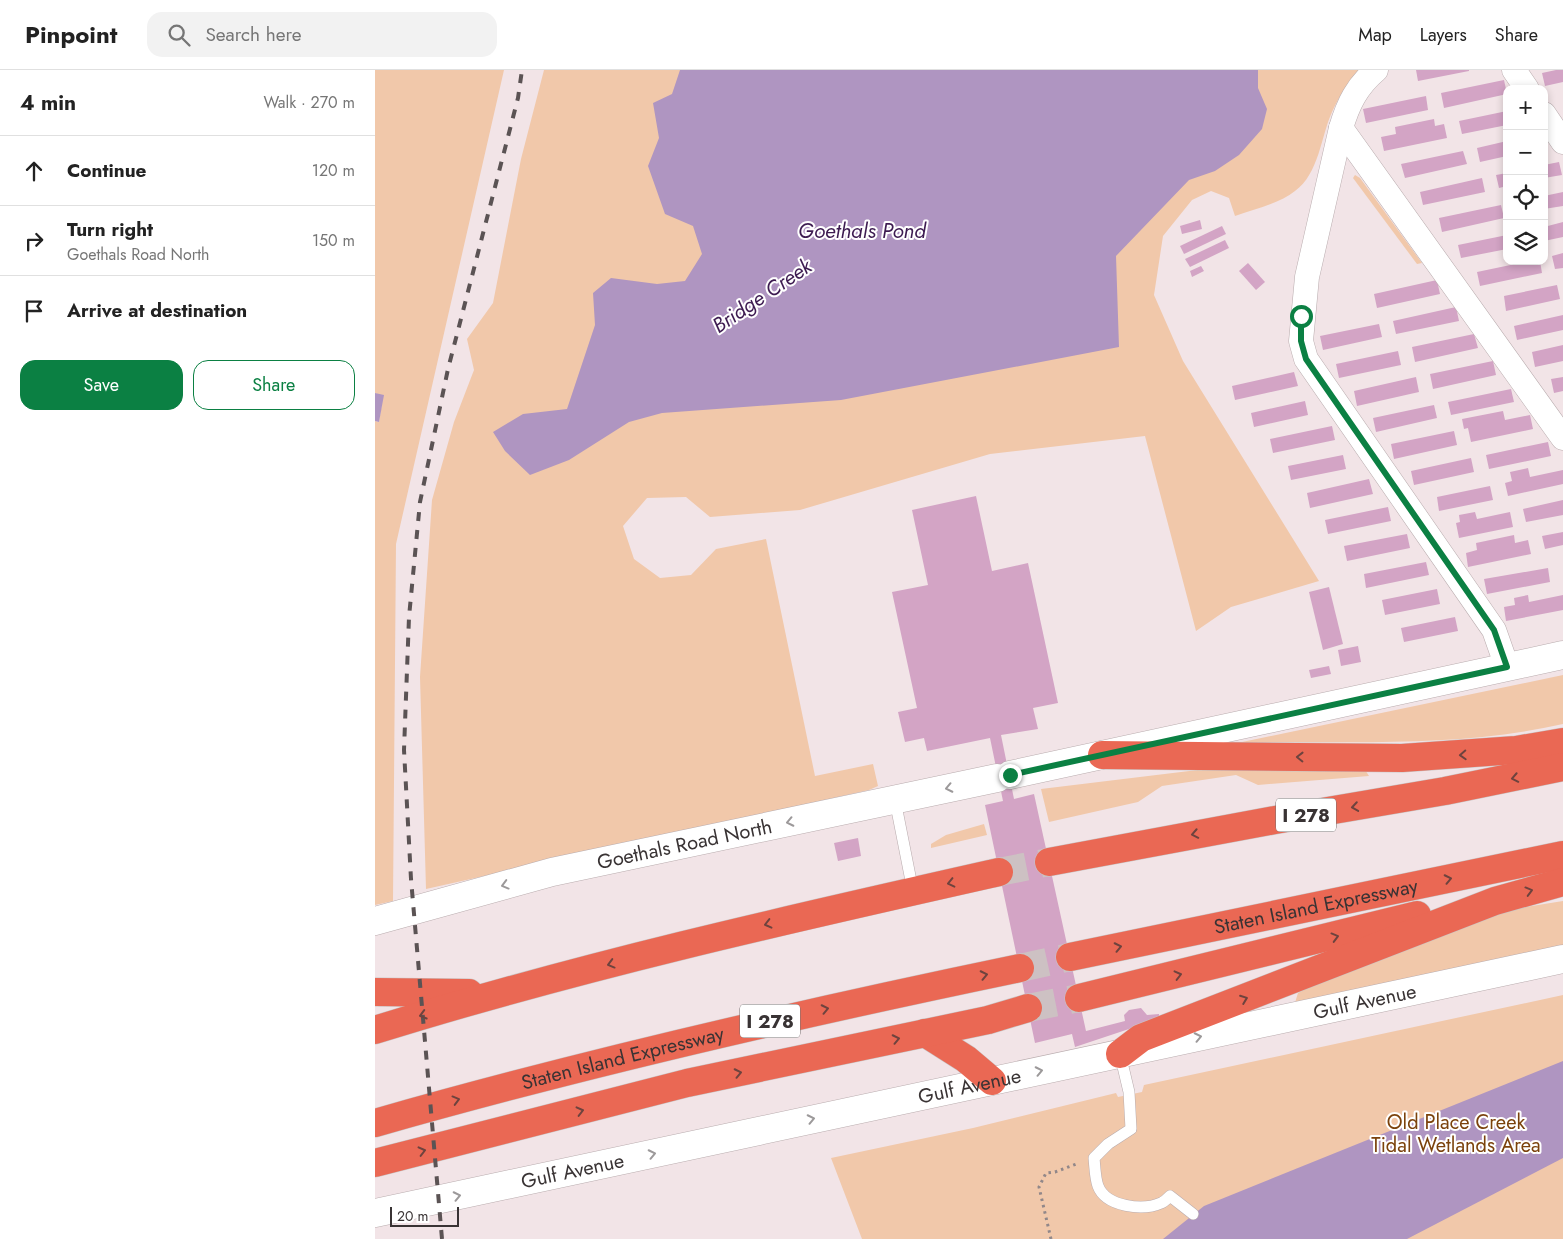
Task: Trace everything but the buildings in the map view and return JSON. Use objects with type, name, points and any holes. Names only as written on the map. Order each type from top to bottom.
[{"type":"highway","points":[[1102,755],[1402,758],[1490,753],[1563,742]]},
{"type":"highway","name":"I 278","points":[[1049,862],[1445,791],[1563,767]]},
{"type":"highway","name":"Staten Island Expressway","points":[[1070,957],[1563,855]]},
{"type":"highway","points":[[375,1030],[661,950],[999,872]]},
{"type":"highway","points":[[1079,998],[1446,908],[1495,900],[1563,882]]},
{"type":"highway","points":[[1120,1054],[1141,1038],[1495,900]]},
{"type":"highway","name":"Staten Island Expressway","points":[[375,1123],[677,1042],[1019,968]]},
{"type":"highway","points":[[375,992],[503,993]]},
{"type":"highway","points":[[375,1164],[687,1084],[925,1033],[1028,1008]]},
{"type":"highway","points":[[925,1033],[972,1063],[992,1081]]},
{"type":"street","points":[[1376,70],[1361,83],[1346,110],[1341,128],[1307,277],[1301,316],[1301,341],[1306,359],[1494,630],[1507,667]]},
{"type":"street","points":[[1514,70],[1524,85]]},
{"type":"street","points":[[1548,120],[1563,142]]},
{"type":"street","points":[[1341,128],[1563,438]]},
{"type":"street","name":"Goethals Road North","points":[[375,921],[553,872],[1563,655]]},
{"type":"street","name":"Gulf Avenue","points":[[375,1213],[1563,959]]},
{"type":"lane","points":[[895,800],[913,891]]},
{"type":"lane","points":[[1120,1054],[1129,1092],[1131,1128],[1094,1158],[1098,1186],[1103,1194],[1115,1205],[1161,1204],[1170,1196],[1193,1214]]},
{"type":"path","points":[[1051,1239],[1039,1187],[1041,1180],[1045,1173],[1055,1172],[1081,1163]]},
{"type":"green space","points":[[375,70],[504,70],[396,544],[393,901],[375,905],[375,421],[379,422],[383,396],[375,393]]},
{"type":"green space","points":[[544,70],[1359,70],[1335,106],[1309,175],[1303,184],[1289,196],[1235,216],[1229,198],[1211,191],[1192,200],[1163,236],[1154,295],[1183,361],[1319,581],[1231,607],[1196,631],[1145,436],[990,454],[800,510],[710,517],[686,497],[647,498],[623,526],[634,559],[660,578],[691,575],[716,549],[766,539],[815,776],[873,764],[878,786],[869,790],[426,889],[420,677],[432,500],[454,422],[474,370],[467,339],[493,303],[521,159]]},
{"type":"green space","points":[[1355,175],[1360,178],[1422,263],[1417,264],[1353,178]]},
{"type":"green space","points":[[1563,675],[1563,724],[1524,732],[1444,740],[1403,742],[1242,742]]},
{"type":"green space","points":[[1214,768],[1364,768],[1369,776],[1258,785],[1236,775],[1162,786],[1138,802],[1049,822],[1041,789]]},
{"type":"green space","points":[[984,824],[987,835],[931,848],[931,844],[946,835]]},
{"type":"green space","points":[[1563,901],[1563,953],[1294,1006],[1298,993],[1316,983],[1493,912]]},
{"type":"green space","name":"Old Place Creek Tidal Wetlands Area","points":[[1563,995],[1563,1239],[862,1239],[831,1158],[973,1128],[1116,1093],[1118,1097],[1142,1092],[1144,1085]]},
{"type":"water","name":"Goethals Pond","points":[[680,70],[1258,70],[1258,88],[1267,109],[1262,129],[1239,155],[1215,171],[1189,180],[1116,256],[1119,347],[841,400],[662,413],[629,422],[569,460],[530,475],[505,451],[493,432],[523,414],[567,409],[595,325],[593,293],[611,278],[657,284],[685,281],[702,254],[693,226],[665,214],[648,166],[659,138],[653,103],[672,94]]},
{"type":"water","points":[[375,393],[384,395],[379,422],[375,421]]},
{"type":"water","points":[[1563,1061],[1563,1158],[1407,1239],[1163,1239],[1204,1206]]},
{"type":"tunnel","points":[[999,872],[1049,862]]},
{"type":"tunnel","points":[[1020,968],[1070,957]]},
{"type":"tunnel","points":[[1028,1008],[1079,998]]},
{"type":"railway","points":[[442,1239],[411,879],[404,750],[409,617],[420,502],[448,369],[518,98],[522,70]]},
{"type":"route","points":[[1010,775],[1507,667],[1494,630],[1306,359],[1301,341],[1301,316]]},
{"type":"water label","name":"Bridge Creek","points":[[762,296]]}]
